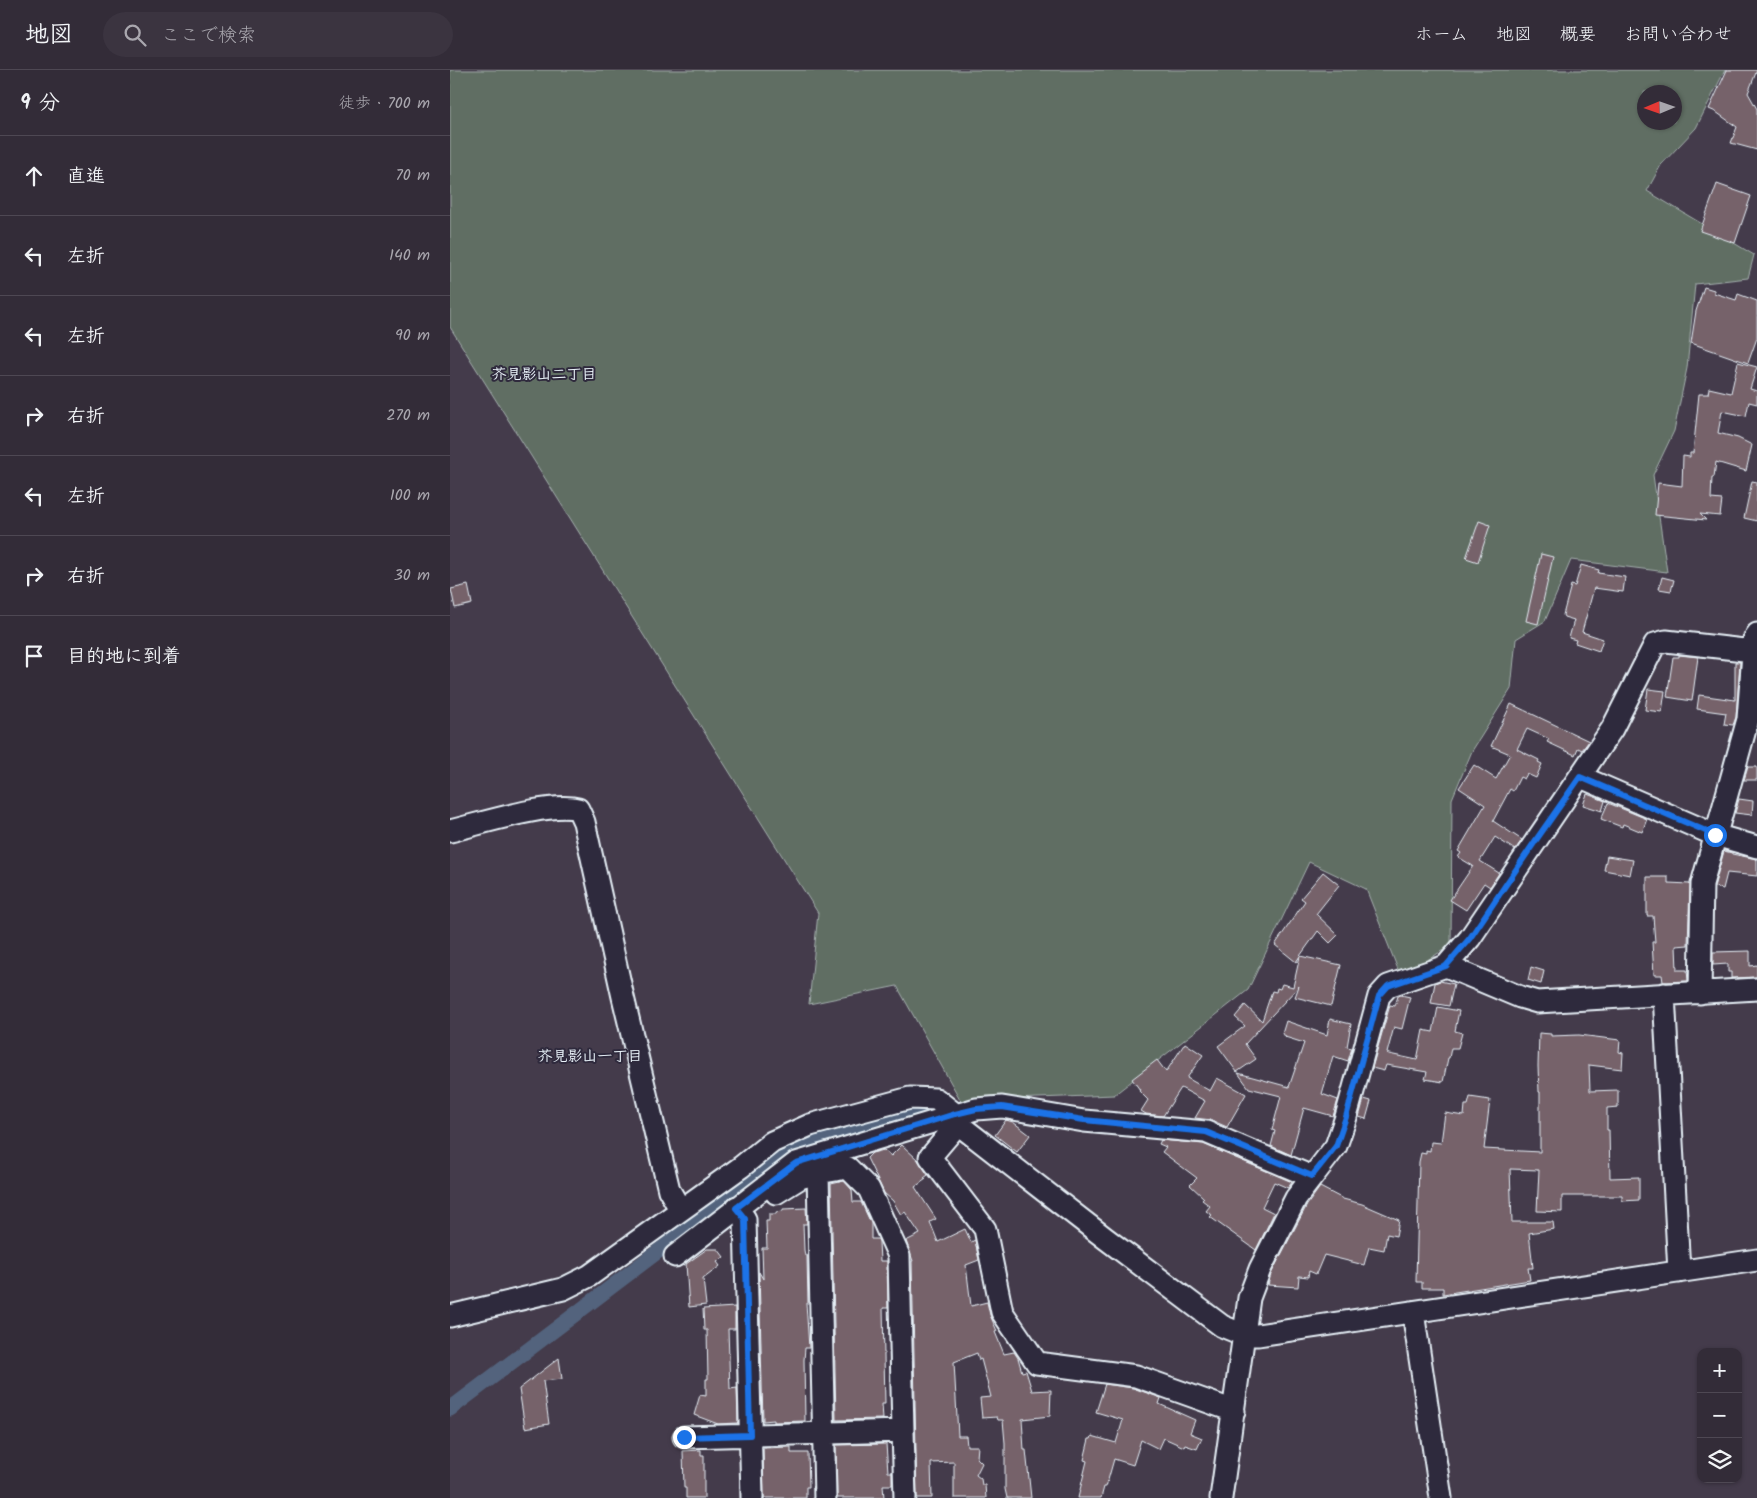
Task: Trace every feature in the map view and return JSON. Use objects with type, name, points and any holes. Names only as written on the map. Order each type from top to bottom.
[{"type":"street","points":[[1221,1498],[1248,1298],[1260,1269],[1296,1198],[1336,1146],[1346,1117],[1379,996],[1388,986],[1446,966],[1470,938],[1612,729],[1655,644],[1666,641],[1744,650],[1752,646],[1756,637]]},
{"type":"street","points":[[1700,993],[1702,884],[1748,719],[1756,637]]},
{"type":"street","points":[[1580,777],[1715,835],[1757,847]]},
{"type":"street","points":[[450,831],[539,810],[569,806],[578,809],[584,822],[625,1007],[670,1190],[680,1209]]},
{"type":"street","points":[[1446,966],[1537,1002],[1757,989]]},
{"type":"street","points":[[1664,994],[1679,1272]]},
{"type":"street","points":[[450,1316],[563,1289],[589,1276],[741,1167],[772,1142],[810,1125],[910,1098],[936,1099],[956,1119],[1105,1238],[1222,1326],[1244,1335],[1258,1335],[1757,1260]]},
{"type":"street","points":[[741,1213],[796,1163],[956,1119],[976,1109],[1002,1107],[1084,1120],[1206,1132],[1312,1176]]},
{"type":"street","points":[[956,1119],[930,1157],[985,1229],[1002,1312],[1037,1363],[1136,1376],[1234,1411]]},
{"type":"street","points":[[675,1256],[741,1213],[800,1178],[848,1168],[869,1188],[899,1256],[905,1498]]},
{"type":"street","points":[[818,1173],[825,1498]]},
{"type":"street","points":[[741,1213],[752,1498]]},
{"type":"street","points":[[1413,1312],[1441,1498]]},
{"type":"street","points":[[684,1437],[903,1431]]},
{"type":"green space","points":[[450,70],[1725,70],[1696,128],[1661,165],[1647,191],[1754,255],[1748,278],[1695,284],[1687,368],[1674,431],[1653,475],[1667,572],[1571,560],[1545,621],[1516,639],[1511,689],[1472,751],[1452,799],[1451,945],[1401,977],[1366,889],[1309,862],[1248,990],[1114,1095],[961,1101],[897,986],[809,1004],[818,913],[450,327]]},
{"type":"building","points":[[1727,70],[1757,70],[1748,93],[1757,109],[1757,150],[1731,143],[1737,127],[1709,109]]},
{"type":"building","points":[[1717,184],[1751,196],[1735,243],[1700,231]]},
{"type":"building","points":[[1704,287],[1714,290],[1714,293],[1736,300],[1738,294],[1757,301],[1757,338],[1748,363],[1691,343],[1696,311]]},
{"type":"building","points":[[1738,362],[1757,367],[1750,389],[1757,391],[1757,404],[1749,402],[1746,416],[1722,411],[1718,433],[1738,438],[1752,445],[1746,471],[1716,462],[1714,477],[1712,477],[1711,499],[1722,500],[1720,516],[1700,514],[1706,520],[1655,515],[1658,483],[1682,486],[1683,456],[1690,457],[1690,453],[1693,453],[1699,394],[1708,394],[1709,388],[1731,393]]},
{"type":"building","points":[[1752,481],[1757,482],[1757,521],[1744,518]]},
{"type":"building","points":[[1479,521],[1490,525],[1478,562],[1466,558]]},
{"type":"building","points":[[1541,554],[1553,557],[1538,624],[1526,621]]},
{"type":"building","points":[[1581,565],[1599,570],[1598,573],[1625,577],[1623,592],[1594,588],[1582,632],[1603,639],[1599,651],[1575,643],[1576,640],[1569,638],[1574,620],[1563,615],[1571,585],[1575,586]]},
{"type":"building","points":[[1662,577],[1674,580],[1671,591],[1659,589]]},
{"type":"building","points":[[468,585],[472,604],[455,608],[451,589]]},
{"type":"building","points":[[1679,655],[1698,657],[1692,701],[1667,697],[1673,657],[1679,657]]},
{"type":"building","points":[[1735,662],[1740,662],[1736,717],[1733,725],[1724,724],[1726,713],[1697,709],[1699,695],[1735,700]]},
{"type":"building","points":[[1648,689],[1665,691],[1662,712],[1645,710]]},
{"type":"building","points":[[1511,704],[1589,741],[1582,750],[1578,748],[1575,755],[1547,742],[1549,739],[1527,729],[1517,749],[1539,760],[1538,762],[1542,764],[1536,778],[1527,774],[1524,779],[1520,777],[1513,791],[1510,789],[1493,821],[1522,840],[1515,850],[1495,837],[1480,861],[1499,873],[1490,887],[1484,883],[1466,910],[1450,900],[1473,866],[1458,857],[1461,853],[1458,851],[1485,805],[1459,788],[1474,765],[1496,779],[1510,754],[1491,746]]},
{"type":"building","points":[[1748,767],[1757,767],[1757,780],[1744,780]]},
{"type":"building","points":[[1587,794],[1605,801],[1602,811],[1583,805]]},
{"type":"building","points":[[1739,799],[1753,801],[1752,815],[1735,813]]},
{"type":"building","points":[[1608,803],[1647,819],[1642,832],[1623,824],[1622,827],[1601,819]]},
{"type":"building","points":[[1724,851],[1757,859],[1757,876],[1727,873],[1723,889],[1714,887]]},
{"type":"building","points":[[1607,856],[1633,860],[1630,875],[1604,870]]},
{"type":"building","points":[[1323,872],[1339,885],[1316,914],[1338,935],[1330,943],[1318,931],[1296,962],[1275,945],[1305,901],[1301,898]]},
{"type":"building","points":[[1647,877],[1668,877],[1668,883],[1690,884],[1688,945],[1676,946],[1677,970],[1687,970],[1688,981],[1663,982],[1662,975],[1654,975],[1652,942],[1655,942],[1653,916],[1647,916]]},
{"type":"building","points":[[1750,951],[1750,966],[1757,965],[1757,977],[1731,978],[1731,972],[1728,972],[1728,964],[1713,965],[1713,952]]},
{"type":"building","points":[[1300,956],[1341,965],[1331,1006],[1295,997],[1299,986],[1245,1044],[1256,1059],[1237,1072],[1218,1046],[1245,1026],[1235,1017],[1245,1005],[1262,1021],[1272,991],[1276,992],[1277,988],[1280,989],[1282,984],[1293,987]]},
{"type":"building","points":[[1531,967],[1544,971],[1541,984],[1528,980]]},
{"type":"building","points":[[1440,981],[1454,984],[1449,1006],[1431,1003],[1435,983]]},
{"type":"building","points":[[1398,996],[1410,997],[1402,1029],[1394,1027],[1387,1053],[1389,1054],[1417,1060],[1423,1030],[1433,1032],[1438,1007],[1459,1011],[1455,1031],[1462,1033],[1458,1048],[1451,1048],[1443,1082],[1425,1079],[1427,1072],[1386,1065],[1384,1071],[1372,1068],[1390,1005],[1395,1006]]},
{"type":"building","points":[[1330,1019],[1351,1024],[1347,1047],[1352,1048],[1348,1061],[1333,1056],[1322,1094],[1338,1100],[1333,1116],[1304,1108],[1291,1155],[1271,1146],[1275,1131],[1272,1130],[1281,1096],[1249,1088],[1238,1073],[1289,1087],[1304,1043],[1285,1037],[1282,1034],[1286,1021],[1327,1035]]},
{"type":"building","points":[[1539,1033],[1551,1034],[1551,1036],[1579,1035],[1620,1040],[1619,1052],[1623,1053],[1622,1069],[1589,1065],[1590,1091],[1618,1090],[1618,1107],[1607,1108],[1610,1178],[1639,1177],[1639,1200],[1622,1201],[1622,1196],[1562,1196],[1562,1212],[1537,1211],[1539,1170],[1510,1169],[1512,1222],[1553,1222],[1554,1229],[1529,1233],[1533,1268],[1528,1268],[1530,1280],[1443,1294],[1443,1288],[1422,1288],[1422,1282],[1416,1282],[1419,1162],[1421,1153],[1426,1154],[1426,1150],[1430,1151],[1431,1142],[1441,1143],[1445,1113],[1464,1116],[1465,1105],[1468,1105],[1470,1097],[1490,1100],[1484,1149],[1540,1152]]},
{"type":"building","points":[[1185,1043],[1203,1055],[1187,1078],[1210,1091],[1217,1078],[1246,1094],[1227,1127],[1211,1120],[1195,1118],[1205,1101],[1181,1088],[1163,1116],[1146,1114],[1141,1111],[1148,1100],[1139,1091],[1132,1079],[1157,1060],[1166,1072]]},
{"type":"building","points":[[1364,1099],[1371,1101],[1366,1119],[1359,1117]]},
{"type":"building","points":[[1006,1120],[1013,1122],[1030,1135],[1017,1152],[995,1135]]},
{"type":"building","points":[[1161,1140],[1203,1144],[1292,1182],[1288,1188],[1274,1182],[1262,1207],[1274,1213],[1256,1250],[1210,1217],[1212,1215],[1206,1211],[1210,1206],[1202,1200],[1204,1198],[1190,1185],[1197,1178],[1162,1152],[1166,1147],[1159,1144]]},
{"type":"building","points":[[902,1145],[918,1160],[928,1175],[924,1178],[926,1179],[915,1187],[936,1219],[930,1222],[938,1242],[965,1229],[971,1242],[975,1240],[979,1260],[966,1265],[971,1306],[987,1302],[997,1331],[995,1332],[1004,1354],[1014,1352],[1022,1372],[1026,1371],[1032,1391],[1051,1390],[1050,1416],[1022,1419],[1024,1450],[1026,1450],[1031,1498],[1007,1498],[1005,1489],[1003,1420],[998,1420],[997,1417],[982,1418],[980,1398],[991,1397],[981,1359],[979,1360],[977,1353],[954,1362],[958,1436],[966,1436],[967,1446],[978,1446],[977,1458],[982,1463],[976,1475],[981,1479],[982,1485],[985,1485],[986,1498],[954,1498],[954,1462],[931,1463],[932,1498],[917,1498],[913,1261],[906,1241],[920,1234],[905,1212],[901,1215],[893,1201],[884,1193],[867,1158],[872,1153],[884,1150],[891,1156]]},
{"type":"building","points":[[844,1181],[852,1190],[853,1202],[861,1202],[871,1223],[871,1239],[878,1239],[880,1261],[887,1261],[888,1308],[883,1308],[885,1404],[882,1404],[883,1419],[836,1420],[831,1184]]},
{"type":"building","points":[[1320,1187],[1343,1199],[1362,1204],[1399,1220],[1396,1236],[1387,1234],[1384,1250],[1369,1247],[1364,1265],[1324,1255],[1316,1274],[1309,1271],[1308,1277],[1299,1276],[1298,1287],[1268,1285],[1271,1274],[1307,1205]]},
{"type":"building","points":[[806,1208],[807,1224],[803,1224],[804,1250],[805,1256],[807,1256],[808,1303],[806,1303],[809,1348],[805,1348],[804,1360],[805,1421],[763,1421],[759,1272],[763,1279],[762,1248],[767,1248],[766,1221],[769,1221],[769,1214],[776,1214],[776,1212],[783,1211],[783,1209]]},
{"type":"building","points":[[707,1249],[718,1249],[724,1257],[717,1262],[720,1266],[703,1279],[706,1305],[689,1307],[686,1264]]},
{"type":"building","points":[[735,1307],[735,1329],[728,1329],[730,1389],[737,1388],[738,1422],[718,1424],[694,1415],[700,1395],[706,1396],[706,1379],[708,1379],[707,1330],[704,1330],[703,1309]]},
{"type":"building","points":[[559,1358],[562,1379],[543,1381],[549,1424],[525,1428],[519,1389]]},
{"type":"building","points":[[1105,1384],[1133,1388],[1161,1398],[1159,1404],[1195,1420],[1190,1433],[1202,1438],[1197,1449],[1185,1445],[1184,1447],[1164,1438],[1159,1449],[1141,1440],[1133,1465],[1114,1459],[1101,1498],[1078,1498],[1087,1461],[1084,1460],[1089,1439],[1092,1436],[1116,1443],[1123,1420],[1096,1412]]},
{"type":"building","points":[[886,1444],[888,1472],[892,1472],[892,1485],[883,1485],[884,1498],[837,1498],[836,1445]]},
{"type":"building","points":[[791,1447],[791,1453],[808,1453],[809,1487],[806,1487],[806,1498],[764,1498],[763,1448]]},
{"type":"building","points":[[701,1450],[701,1455],[704,1455],[704,1498],[686,1498],[683,1451]]},
{"type":"waterway","points":[[450,1409],[784,1156],[806,1146],[926,1105]]},
{"type":"district","name":"芥見影山二丁目","points":[[544,375]]},
{"type":"district","name":"芥見影山一丁目","points":[[590,1057]]},
{"type":"route","points":[[684,1437],[750,1435],[745,1219],[736,1208],[796,1163],[955,1114],[976,1109],[1002,1107],[1084,1120],[1206,1132],[1312,1176],[1336,1146],[1346,1117],[1379,996],[1388,986],[1446,966],[1470,938],[1580,777],[1715,835]]}]
